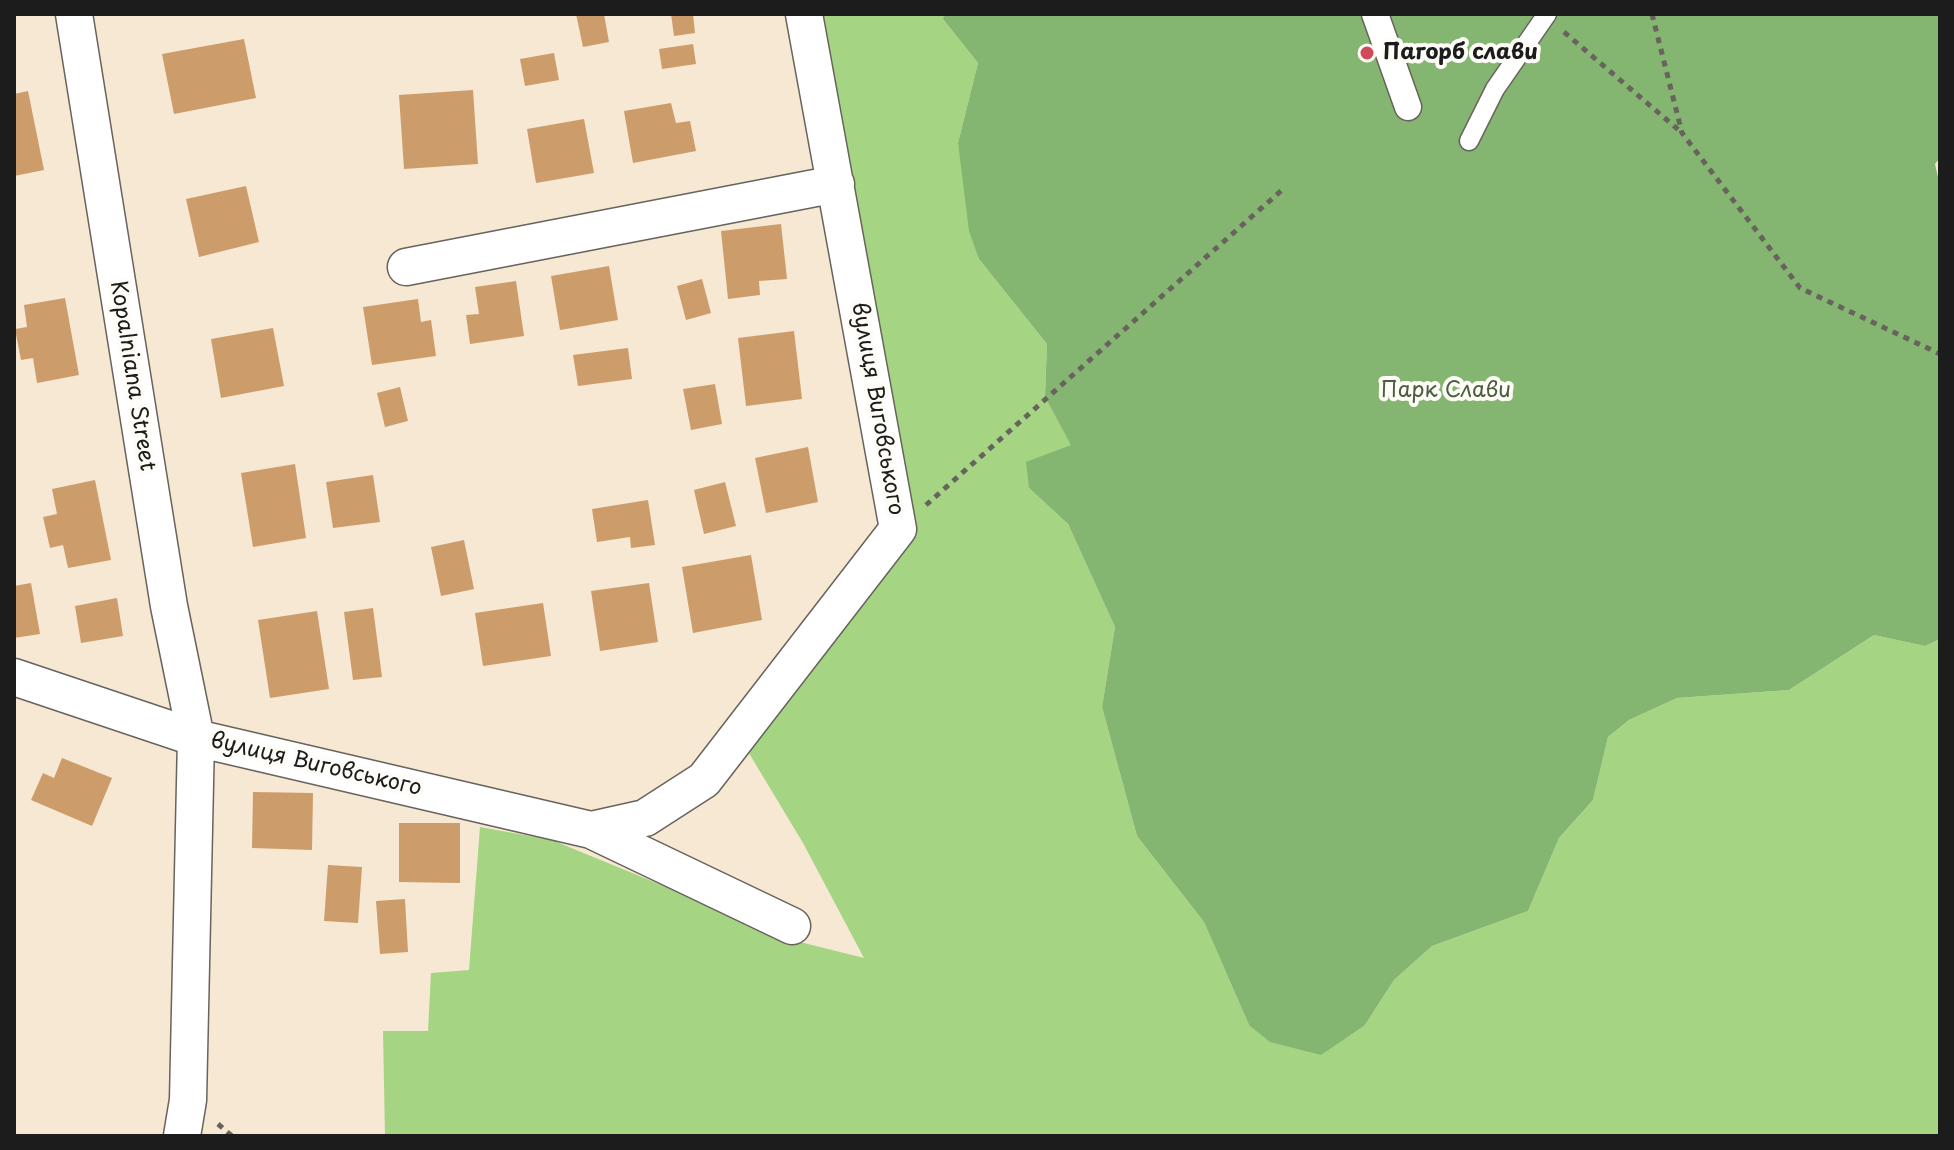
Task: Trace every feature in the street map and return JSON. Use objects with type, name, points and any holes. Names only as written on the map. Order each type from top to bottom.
[{"type":"street","name":"Kopalniana Street","points":[[74,14],[169,606],[196,738]]},
{"type":"street","name":"вулиця Виговського","points":[[591,830],[645,818],[704,780],[898,529],[804,14]]},
{"type":"street","points":[[1375,14],[1408,107]]},
{"type":"street","points":[[406,267],[836,184]]},
{"type":"street","points":[[14,677],[196,738]]},
{"type":"street","name":"вулиця Виговського","points":[[182,1136],[188,1100],[196,738],[591,830],[792,926]]},
{"type":"lane","points":[[1469,141],[1495,89],[1546,15]]},
{"type":"path","points":[[1652,14],[1682,133]]},
{"type":"path","points":[[1546,15],[1682,133],[1800,288],[1940,354]]},
{"type":"path","points":[[898,529],[1283,189]]},
{"type":"green space","points":[[797,14],[944,14],[943,19],[978,63],[958,143],[979,259],[1047,344],[1045,397],[1072,445],[1029,488],[1068,524],[1115,627],[1102,707],[1137,836],[1204,922],[1249,1025],[1365,1025],[1394,980],[1432,946],[1528,911],[1559,838],[1593,800],[1608,737],[1629,720],[1677,698],[1789,690],[1874,635],[1925,646],[1940,639],[1940,1136],[385,1136],[383,1031],[428,1031],[431,973],[469,970],[480,827],[552,840],[800,942],[864,958],[803,843],[732,725],[892,521]]},
{"type":"green space","name":"Парк Слави","points":[[944,14],[1940,14],[1940,158],[1935,164],[1940,186],[1940,639],[1925,646],[1874,635],[1789,690],[1677,698],[1629,720],[1608,737],[1593,800],[1559,838],[1528,911],[1432,946],[1394,980],[1365,1025],[1321,1055],[1270,1042],[1249,1025],[1204,922],[1137,836],[1102,707],[1115,627],[1068,524],[1029,488],[1026,462],[1071,445],[1045,397],[1047,344],[979,259],[969,231],[958,143],[978,63],[943,19]]},
{"type":"building","points":[[576,14],[604,14],[609,42],[583,47]]},
{"type":"building","points":[[671,14],[693,14],[695,33],[674,36]]},
{"type":"building","points":[[244,39],[256,98],[174,114],[162,54]]},
{"type":"building","points":[[693,44],[696,64],[662,69],[659,49]]},
{"type":"building","points":[[554,53],[559,80],[525,86],[520,59]]},
{"type":"building","points":[[473,90],[478,164],[404,169],[399,95]]},
{"type":"building","points":[[28,91],[44,170],[14,176],[14,94]]},
{"type":"building","points":[[671,103],[676,123],[690,121],[696,151],[633,163],[624,111]]},
{"type":"building","points":[[584,119],[594,173],[536,183],[527,129]]},
{"type":"building","points":[[246,186],[259,242],[199,257],[186,199]]},
{"type":"building","points":[[781,224],[787,279],[759,281],[760,295],[728,299],[721,231]]},
{"type":"building","points":[[609,266],[618,320],[560,330],[551,276]]},
{"type":"building","points":[[702,279],[711,313],[686,320],[677,286]]},
{"type":"building","points":[[516,281],[524,336],[470,344],[466,315],[479,314],[475,287]]},
{"type":"building","points":[[65,298],[79,375],[37,383],[33,358],[21,360],[15,329],[27,327],[24,305]]},
{"type":"building","points":[[418,299],[421,322],[431,320],[436,356],[372,365],[363,307]]},
{"type":"building","points":[[273,328],[284,386],[221,398],[211,339]]},
{"type":"building","points":[[794,331],[802,399],[746,406],[738,338]]},
{"type":"building","points":[[628,348],[632,379],[578,386],[573,355]]},
{"type":"building","points":[[715,384],[722,424],[691,430],[683,389]]},
{"type":"building","points":[[400,387],[408,421],[385,427],[377,393]]},
{"type":"building","points":[[808,447],[818,502],[766,513],[755,458]]},
{"type":"building","points":[[295,464],[306,538],[253,547],[241,473]]},
{"type":"building","points":[[373,475],[380,522],[333,528],[326,482]]},
{"type":"building","points":[[95,480],[111,560],[68,568],[63,545],[50,548],[43,517],[57,514],[52,489]]},
{"type":"building","points":[[725,482],[736,526],[704,534],[694,490]]},
{"type":"building","points":[[648,500],[655,545],[631,548],[630,537],[597,542],[592,509]]},
{"type":"building","points":[[464,540],[474,589],[441,596],[431,547]]},
{"type":"building","points":[[751,555],[762,620],[693,633],[682,567]]},
{"type":"building","points":[[31,583],[40,634],[14,638],[14,586]]},
{"type":"building","points":[[649,583],[658,642],[600,651],[591,591]]},
{"type":"building","points":[[117,598],[123,636],[81,643],[75,606]]},
{"type":"building","points":[[543,603],[551,656],[483,666],[475,613]]},
{"type":"building","points":[[373,608],[382,677],[353,680],[344,612]]},
{"type":"building","points":[[317,611],[329,689],[270,698],[258,620]]},
{"type":"building","points":[[62,758],[112,778],[92,826],[31,800],[43,773],[54,778]]},
{"type":"building","points":[[253,792],[313,793],[312,850],[252,848]]},
{"type":"building","points":[[399,823],[460,823],[460,883],[399,882]]},
{"type":"building","points":[[328,865],[362,867],[358,923],[324,921]]},
{"type":"building","points":[[405,899],[408,952],[380,954],[376,901]]},
{"type":"place","name":"Пагорб слави","points":[[1367,53]]}]
